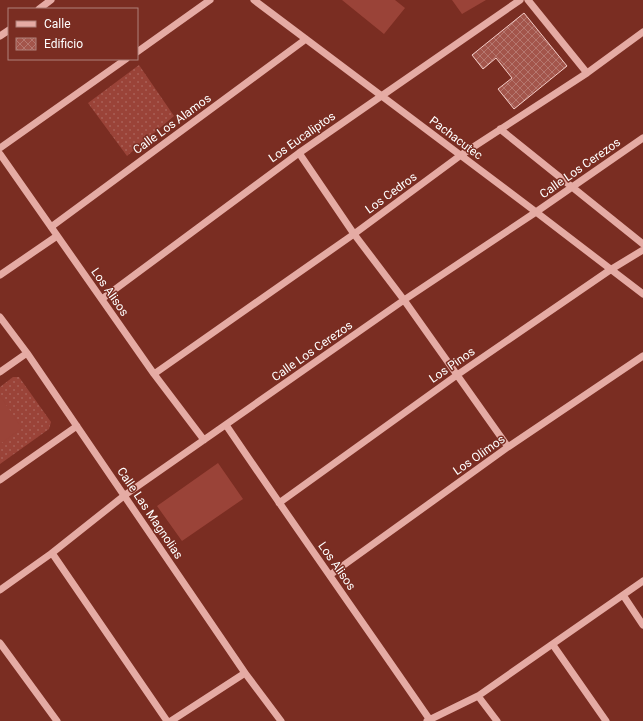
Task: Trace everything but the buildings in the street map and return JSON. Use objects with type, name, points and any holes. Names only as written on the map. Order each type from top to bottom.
[{"type":"street","points":[[40,8],[52,0]]},
{"type":"street","points":[[138,51],[210,0]]},
{"type":"street","name":"Pachacutec","points":[[254,0],[643,294]]},
{"type":"street","name":"Los Eucaliptos","points":[[102,299],[298,153],[520,0]]},
{"type":"street","points":[[528,0],[587,73]]},
{"type":"street","name":"Los Cedros","points":[[154,374],[354,234],[461,155],[587,73],[643,32]]},
{"type":"street","name":"Calle Los Alamos","points":[[51,227],[306,39]]},
{"type":"street","points":[[0,148],[125,60]]},
{"type":"street","points":[[500,129],[643,244]]},
{"type":"street","name":"Calle Los Cerezos","points":[[0,590],[52,553],[125,495],[404,300],[536,212],[643,138]]},
{"type":"street","points":[[298,153],[354,234],[404,300],[508,447]]},
{"type":"street","name":"Los Alisos","points":[[0,154],[154,374],[204,440]]},
{"type":"street","points":[[0,275],[57,236]]},
{"type":"street","name":"Los Pinos","points":[[278,503],[457,375],[610,270],[643,250]]},
{"type":"street","name":"Calle Las Magnolias","points":[[0,317],[27,353],[125,495],[245,673],[281,721]]},
{"type":"street","points":[[0,372],[27,353]]},
{"type":"street","name":"Los Olimos","points":[[330,575],[508,447],[643,356]]},
{"type":"street","name":"Los Alisos","points":[[226,425],[428,720]]},
{"type":"street","points":[[0,480],[77,426]]},
{"type":"street","points":[[52,553],[166,721]]},
{"type":"street","points":[[428,720],[478,696],[643,581]]},
{"type":"street","points":[[623,595],[643,625]]},
{"type":"street","points":[[0,643],[58,721]]},
{"type":"street","points":[[552,645],[606,721]]},
{"type":"street","points":[[171,721],[245,673]]},
{"type":"street","points":[[478,696],[497,721]]},
{"type":"shaded area","points":[[342,0],[395,0],[405,8],[384,34]]},
{"type":"shaded area","points":[[452,0],[486,0],[462,14]]},
{"type":"shaded area","points":[[139,65],[174,116],[127,156],[88,103]]},
{"type":"shaded area","points":[[13,377],[19,377],[51,422],[49,429],[0,464],[0,387]]},
{"type":"shaded area","points":[[0,396],[22,428],[0,444]]},
{"type":"shaded area","points":[[218,463],[243,499],[182,541],[157,506]]}]
